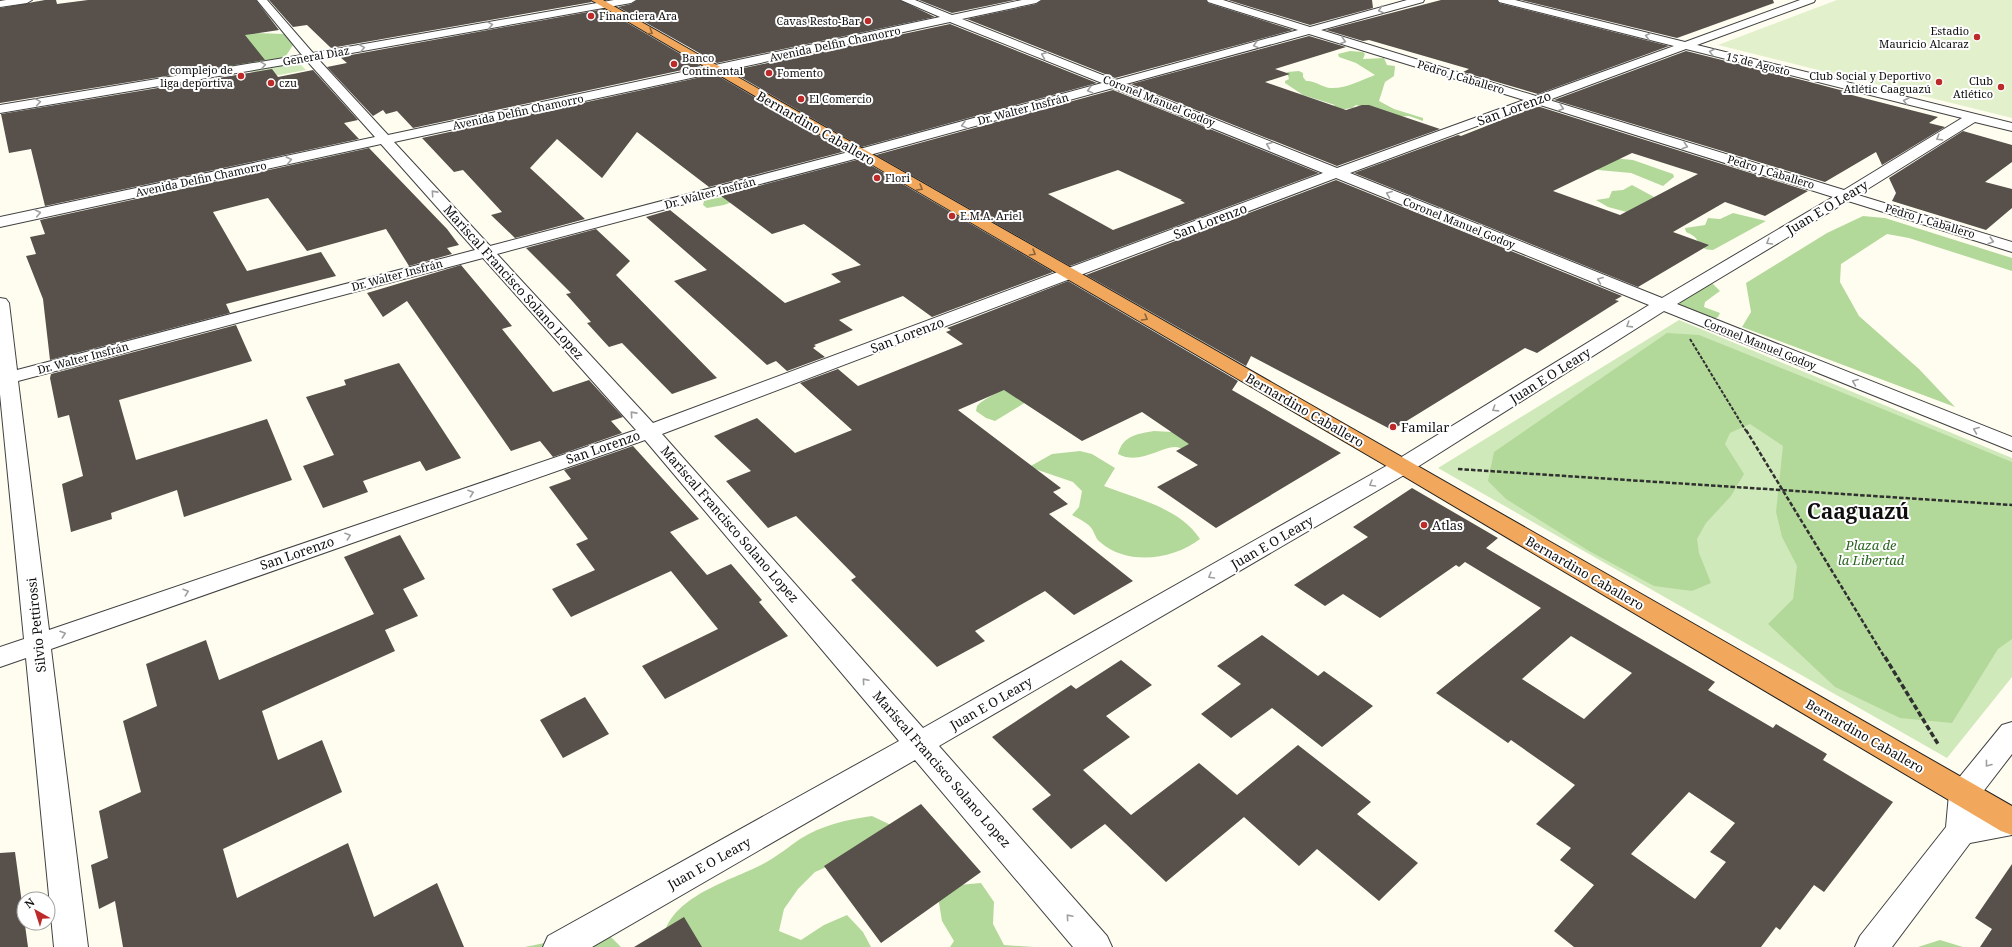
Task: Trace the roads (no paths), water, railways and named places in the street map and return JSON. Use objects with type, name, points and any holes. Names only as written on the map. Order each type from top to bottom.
[{"type":"highway","name":"Bernardino Caballero","points":[[600,2],[1068,274],[1403,466],[2012,822]]},
{"type":"street","points":[[0,4],[27,0]]},
{"type":"street","name":"Mariscal Francisco Solano Lopez","points":[[262,0],[310,57],[649,432],[1095,947]]},
{"type":"street","name":"General Diaz","points":[[0,109],[310,57],[600,2],[632,0]]},
{"type":"street","name":"Coronel Manuel Godoy","points":[[906,0],[2012,445]]},
{"type":"street","name":"Avenida Delfin Chamorro","points":[[945,16],[1003,0]]},
{"type":"street","name":"Avenida Delfin Chamorro","points":[[0,222],[382,136],[945,16],[1036,0]]},
{"type":"street","name":"Pedro J Caballero","points":[[1212,0],[1536,101],[1847,195]]},
{"type":"street","name":"Dr. Walter Insfrán","points":[[4,379],[861,153],[1419,0]]},
{"type":"street","name":"15 de Agosto","points":[[1503,0],[2012,128]]},
{"type":"street","name":"San Lorenzo","points":[[0,657],[649,432],[1337,173],[1810,0]]},
{"type":"street","name":"Juan E O Leary","points":[[560,947],[919,744],[1403,466],[1662,305],[1847,195],[1972,117]]},
{"type":"street","name":"Avenida Delfin Chamorro","points":[[0,210],[382,136]]},
{"type":"street","name":"Pedro J. Caballero","points":[[1847,195],[2012,247]]},
{"type":"street","name":"Silvio Pettirossi","points":[[0,303],[4,379],[38,643],[71,947]]},
{"type":"street","points":[[1872,947],[1961,831],[1964,794],[2012,733]]},
{"type":"street","points":[[1961,831],[2012,822]]},
{"type":"place","name":"Financiera Ara","points":[[591,16]]},
{"type":"place","name":"Cavas Resto-Bar","points":[[868,21]]},
{"type":"place","name":"Estadio Mauricio Alcaraz","points":[[1977,37]]},
{"type":"place","name":"Banco Continental","points":[[674,64]]},
{"type":"place","name":"Fomento","points":[[769,73]]},
{"type":"place","name":"complejo de liga deportiva","points":[[241,76]]},
{"type":"place","name":"Club Social y Deportivo Atlétic Caaguazú","points":[[1939,82]]},
{"type":"place","name":"czu","points":[[271,83]]},
{"type":"place","name":"Club Atlético","points":[[2001,87]]},
{"type":"place","name":"El Comercio","points":[[801,99]]},
{"type":"place","name":"Flori","points":[[877,178]]},
{"type":"place","name":"E.M.A. Ariel","points":[[952,216]]},
{"type":"place","name":"Familar","points":[[1393,427]]},
{"type":"place","name":"Atlas","points":[[1424,525]]},
{"type":"district","name":"Caaguazú","points":[[1858,512]]},
{"type":"park label","name":"Plaza de la Libertad","points":[[1871,552]]}]
